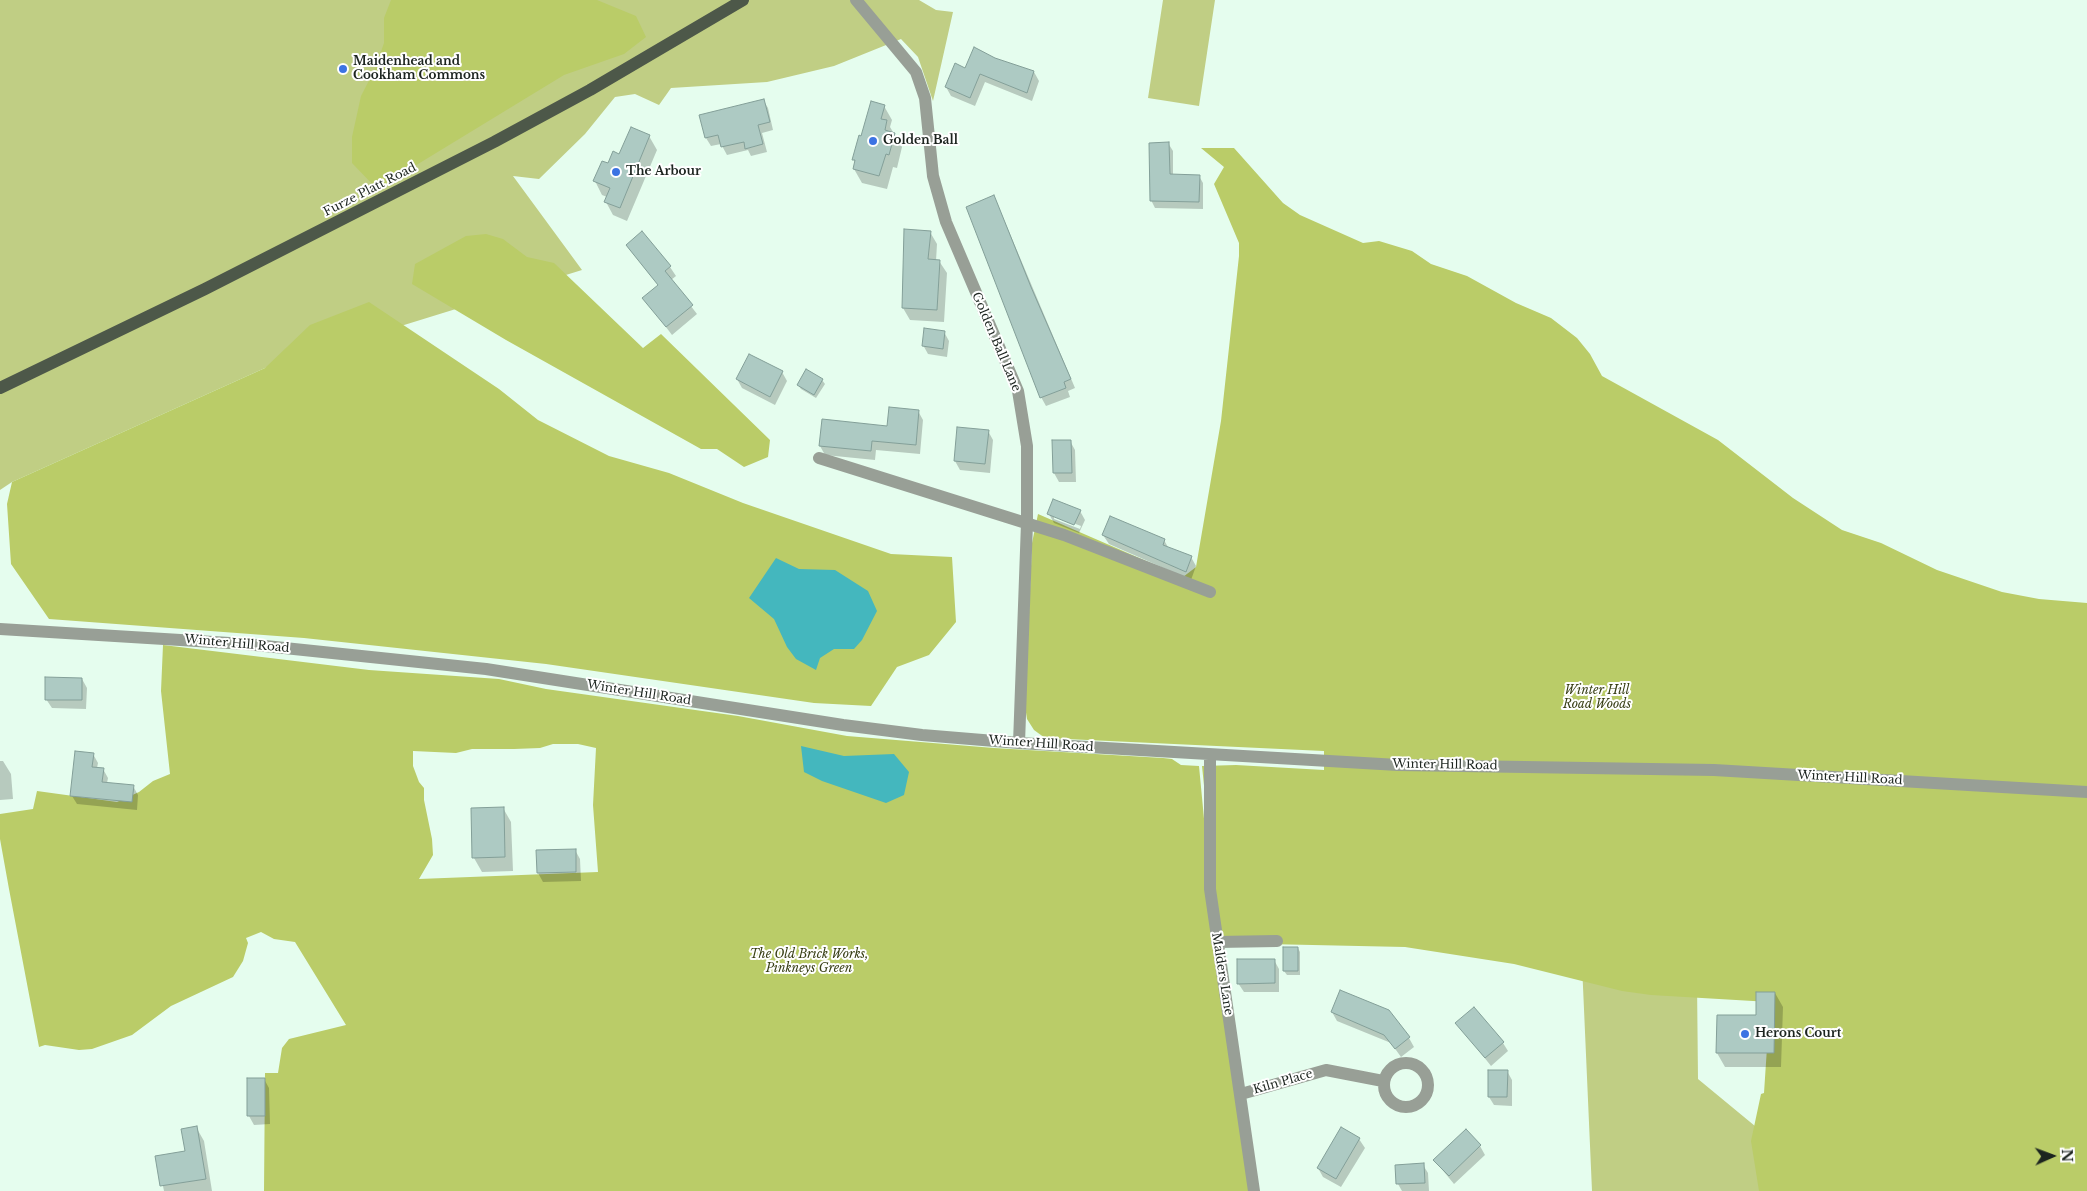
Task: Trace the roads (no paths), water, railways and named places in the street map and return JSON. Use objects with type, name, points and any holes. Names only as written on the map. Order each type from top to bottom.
[{"type":"main road","name":"Furze Platt Road","points":[[0,388],[205,289],[494,142],[590,90],[743,0]]},
{"type":"street","name":"Golden Ball Lane","points":[[856,0],[916,72],[925,98],[933,176],[946,222],[1018,391],[1027,446],[1027,523],[1019,744]]},
{"type":"street","points":[[818,458],[1064,535],[1210,592]]},
{"type":"street","name":"Winter Hill Road","points":[[0,629],[246,644],[486,669],[843,726],[1019,744],[1398,765],[1714,770],[2087,792]]},
{"type":"street","name":"Malders Lane","points":[[1210,755],[1210,889],[1254,1191]]},
{"type":"street","points":[[1217,942],[1277,941]]},
{"type":"street","name":"Kiln Place","points":[[1241,1094],[1326,1070],[1384,1082]]},
{"type":"water","points":[[776,558],[799,569],[835,570],[868,591],[877,611],[862,640],[854,649],[834,649],[820,658],[816,670],[796,659],[787,647],[774,619],[749,598]]},
{"type":"water","points":[[801,746],[844,756],[894,754],[909,772],[904,795],[886,803],[822,781],[804,772]]},
{"type":"place","name":"Maidenhead and Cookham Commons","points":[[343,69]]},
{"type":"place","name":"Golden Ball","points":[[873,141]]},
{"type":"place","name":"The Arbour","points":[[616,172]]},
{"type":"place","name":"Herons Court","points":[[1745,1034]]},
{"type":"park label","name":"Winter Hill Road Woods","points":[[1597,698]]},
{"type":"park label","name":"The Old Brick Works, Pinkneys Green","points":[[809,962]]}]
